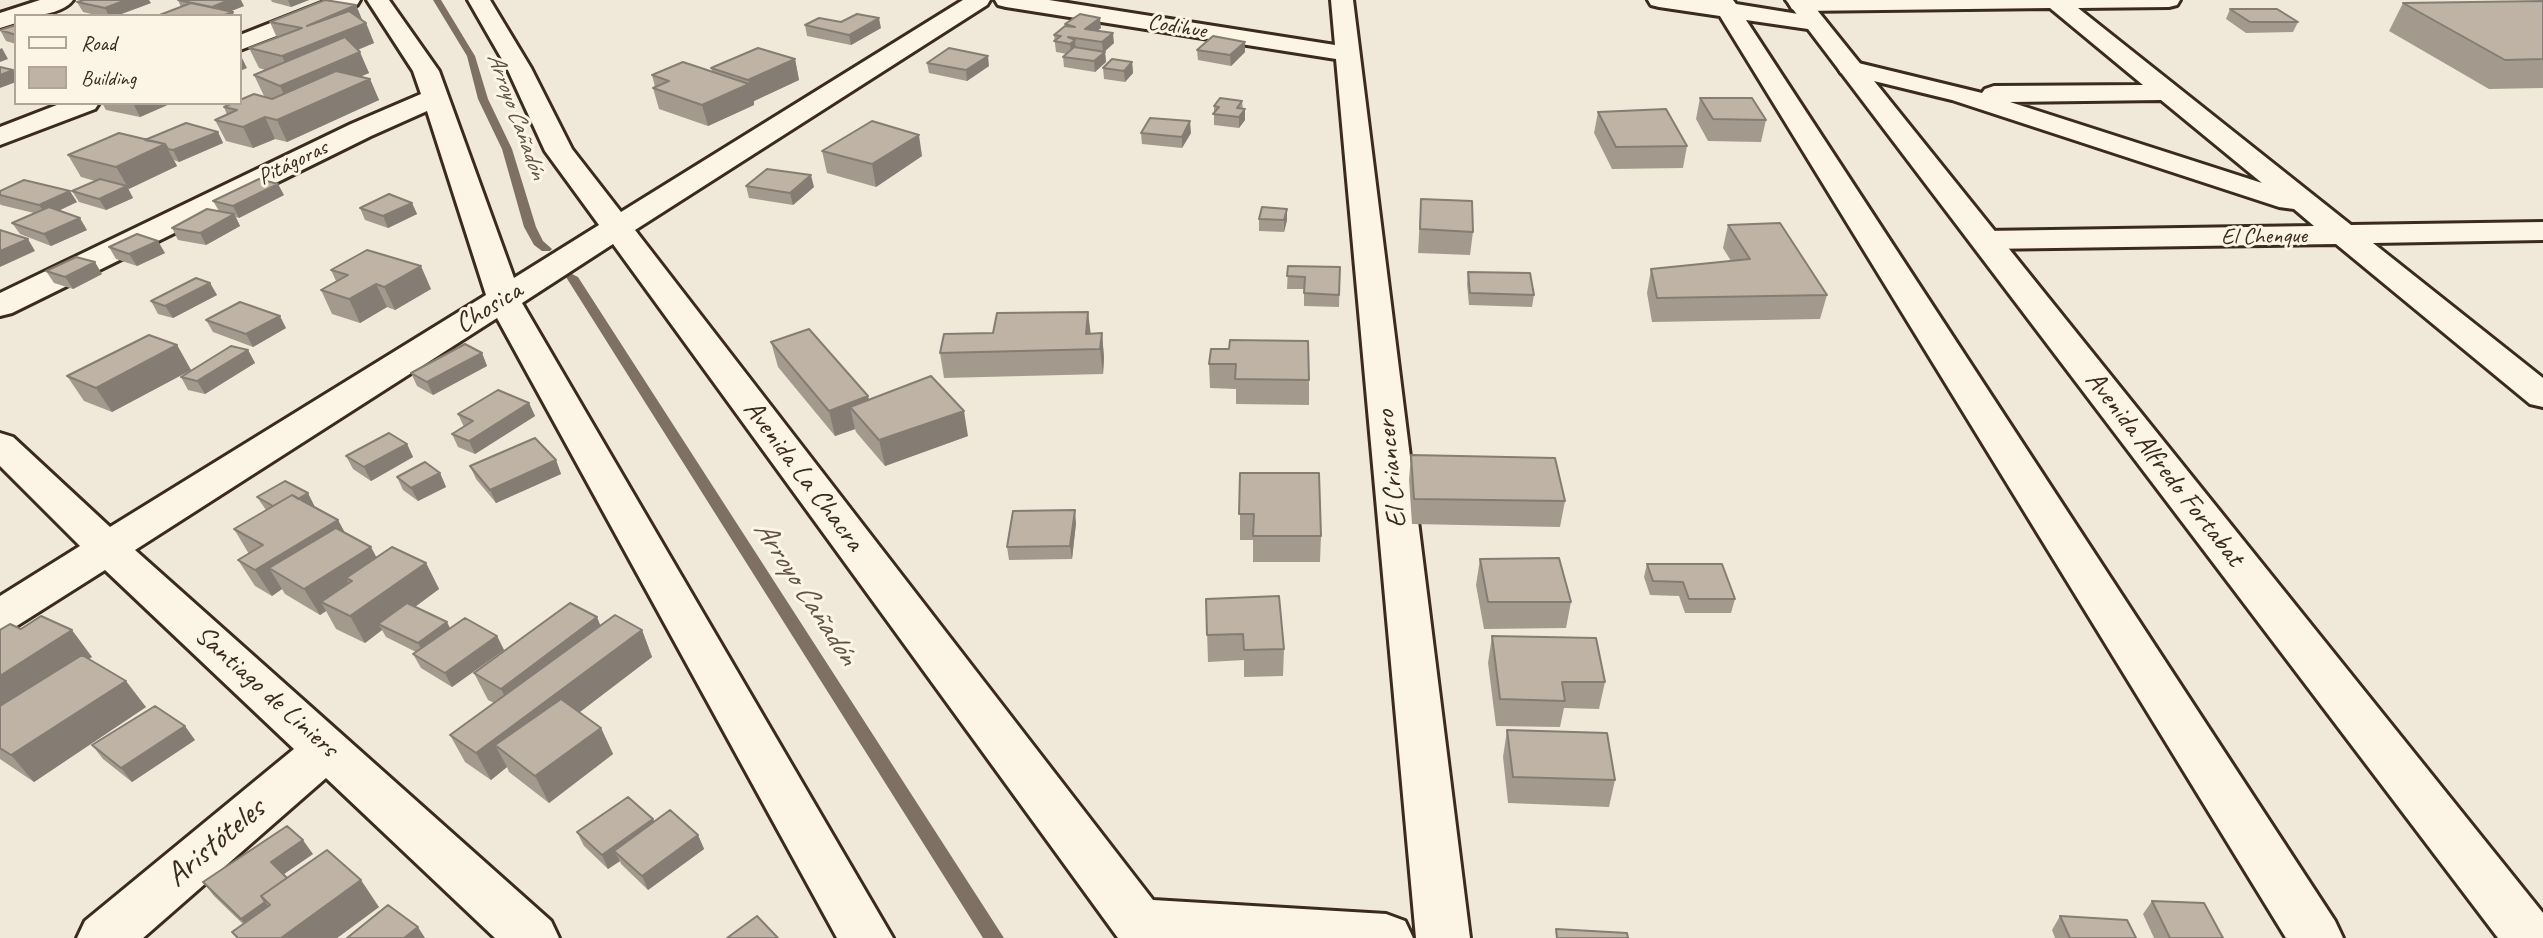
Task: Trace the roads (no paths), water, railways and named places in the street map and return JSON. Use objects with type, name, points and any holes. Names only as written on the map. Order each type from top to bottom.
[{"type":"main road","points":[[0,7],[22,0]]},
{"type":"main road","points":[[21,14],[62,0]]},
{"type":"main road","points":[[242,42],[349,0]]},
{"type":"main road","points":[[378,0],[419,60],[436,97],[499,279],[503,299],[866,938]]},
{"type":"main road","name":"Avenida La Chacra","points":[[479,0],[519,68],[559,151],[1144,930]]},
{"type":"main road","name":"Chosica","points":[[0,616],[979,0]]},
{"type":"main road","name":"Codihue","points":[[1006,0],[1348,54]]},
{"type":"main road","name":"El Criancero","points":[[1342,0],[1443,938]]},
{"type":"main road","points":[[1659,0],[1804,9],[2169,0]]},
{"type":"main road","points":[[2055,1],[2543,396]]},
{"type":"main road","points":[[1725,5],[2316,938]]},
{"type":"main road","name":"Avenida Alfredo Fortabat","points":[[1804,9],[2530,938]]},
{"type":"main road","points":[[1850,68],[1960,94],[2311,208]]},
{"type":"main road","points":[[1960,94],[2168,92]]},
{"type":"main road","name":"Pitágoras","points":[[0,306],[361,130],[436,97]]},
{"type":"main road","points":[[0,137],[81,105]]},
{"type":"main road","name":"El Chenque","points":[[1985,240],[2543,231]]},
{"type":"main road","name":"Santiago de Liniers","points":[[0,445],[107,548],[532,938]]},
{"type":"main road","name":"Aristóteles","points":[[104,938],[328,748]]},
{"type":"main road","points":[[1144,930],[1386,938]]},
{"type":"waterway","name":"Arroyo Cañadón","points":[[437,0],[471,56],[483,99],[507,149],[530,227],[538,243],[546,249]]},
{"type":"waterway","name":"Arroyo Cañadón","points":[[572,277],[994,938]]}]
